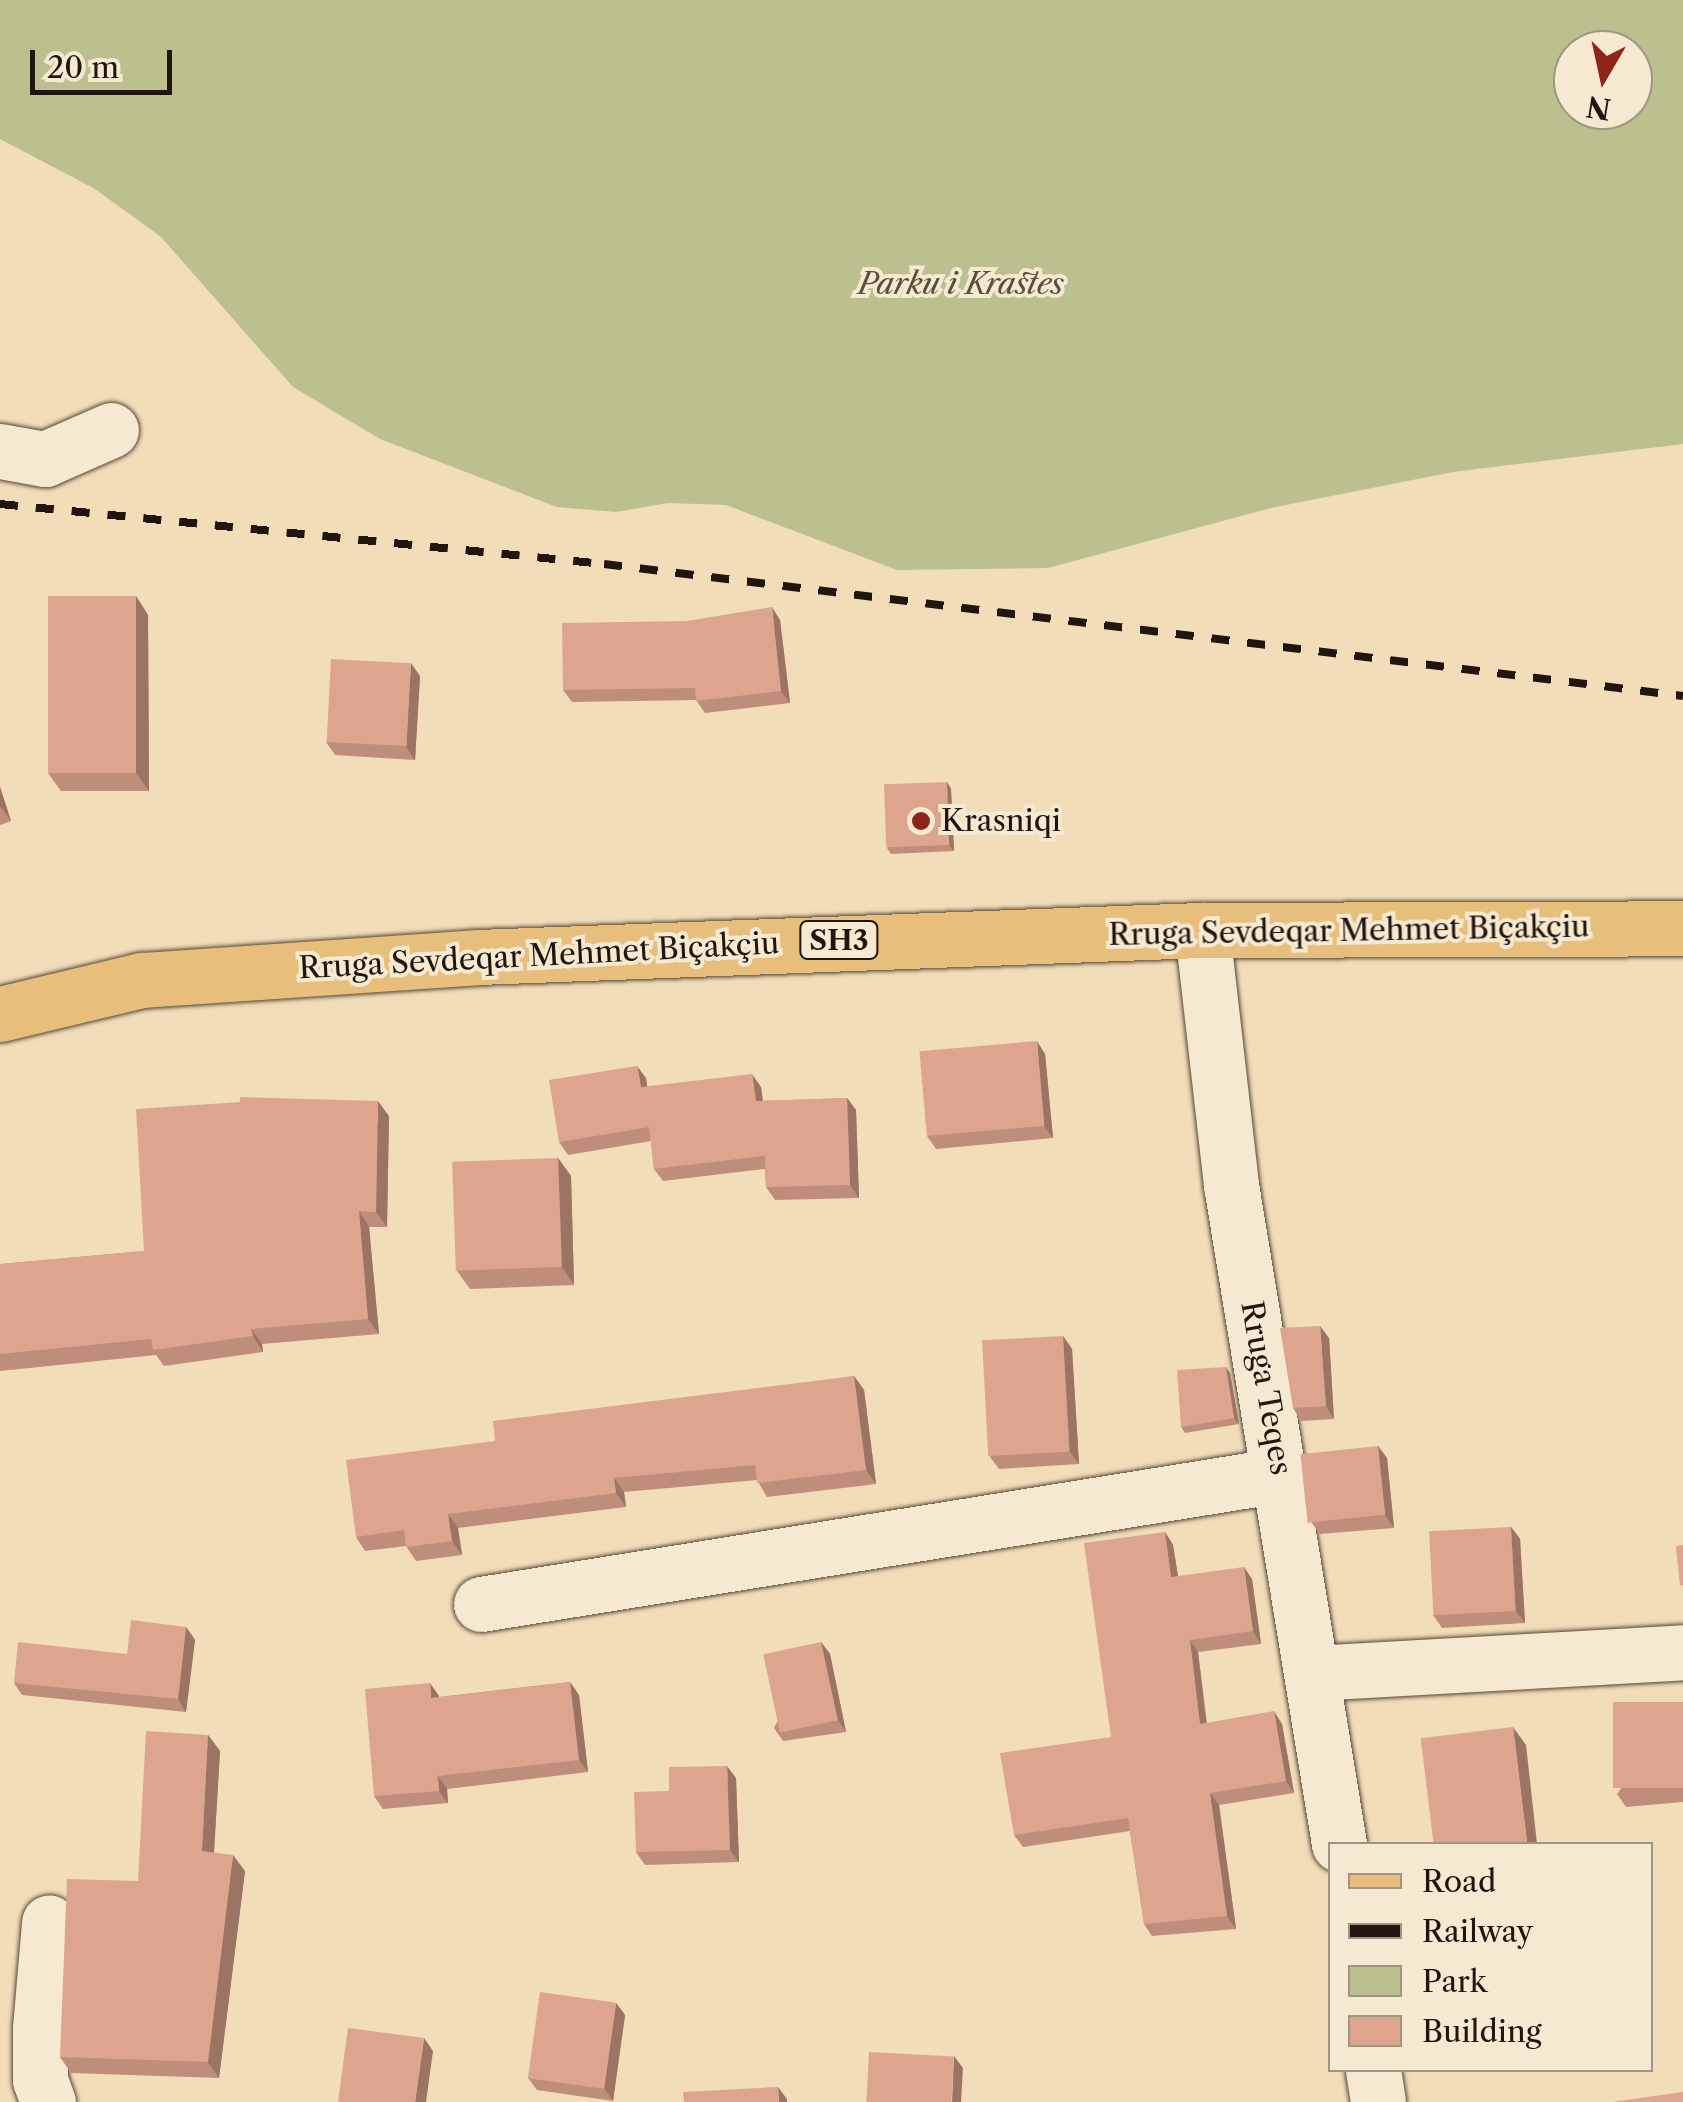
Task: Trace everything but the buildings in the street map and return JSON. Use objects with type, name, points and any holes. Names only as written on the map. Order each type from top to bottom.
[{"type":"main road","name":"Rruga Sevdeqar Mehmet Biçakçiu","points":[[0,1014],[142,980],[766,942],[1202,930],[1683,928]]},
{"type":"street","points":[[0,451],[45,459],[110,430]]},
{"type":"street","name":"Rruga Teqes","points":[[1202,930],[1231,1185],[1339,1842]]},
{"type":"street","points":[[481,1604],[1280,1475]]},
{"type":"street","points":[[1313,1672],[1683,1652]]},
{"type":"street","points":[[48,2102],[40,2080],[40,2028],[50,1922]]},
{"type":"street","points":[[1373,2072],[1378,2102]]},
{"type":"green space","name":"Parku i Krastes","points":[[0,0],[1683,0],[1683,444],[1453,472],[1271,508],[1048,568],[897,570],[726,505],[668,503],[616,512],[557,507],[380,439],[293,387],[161,237],[95,189],[0,139]]},
{"type":"railway","points":[[0,504],[604,564],[1683,696]]},
{"type":"place","name":"Krasniqi","points":[[921,821]]}]
